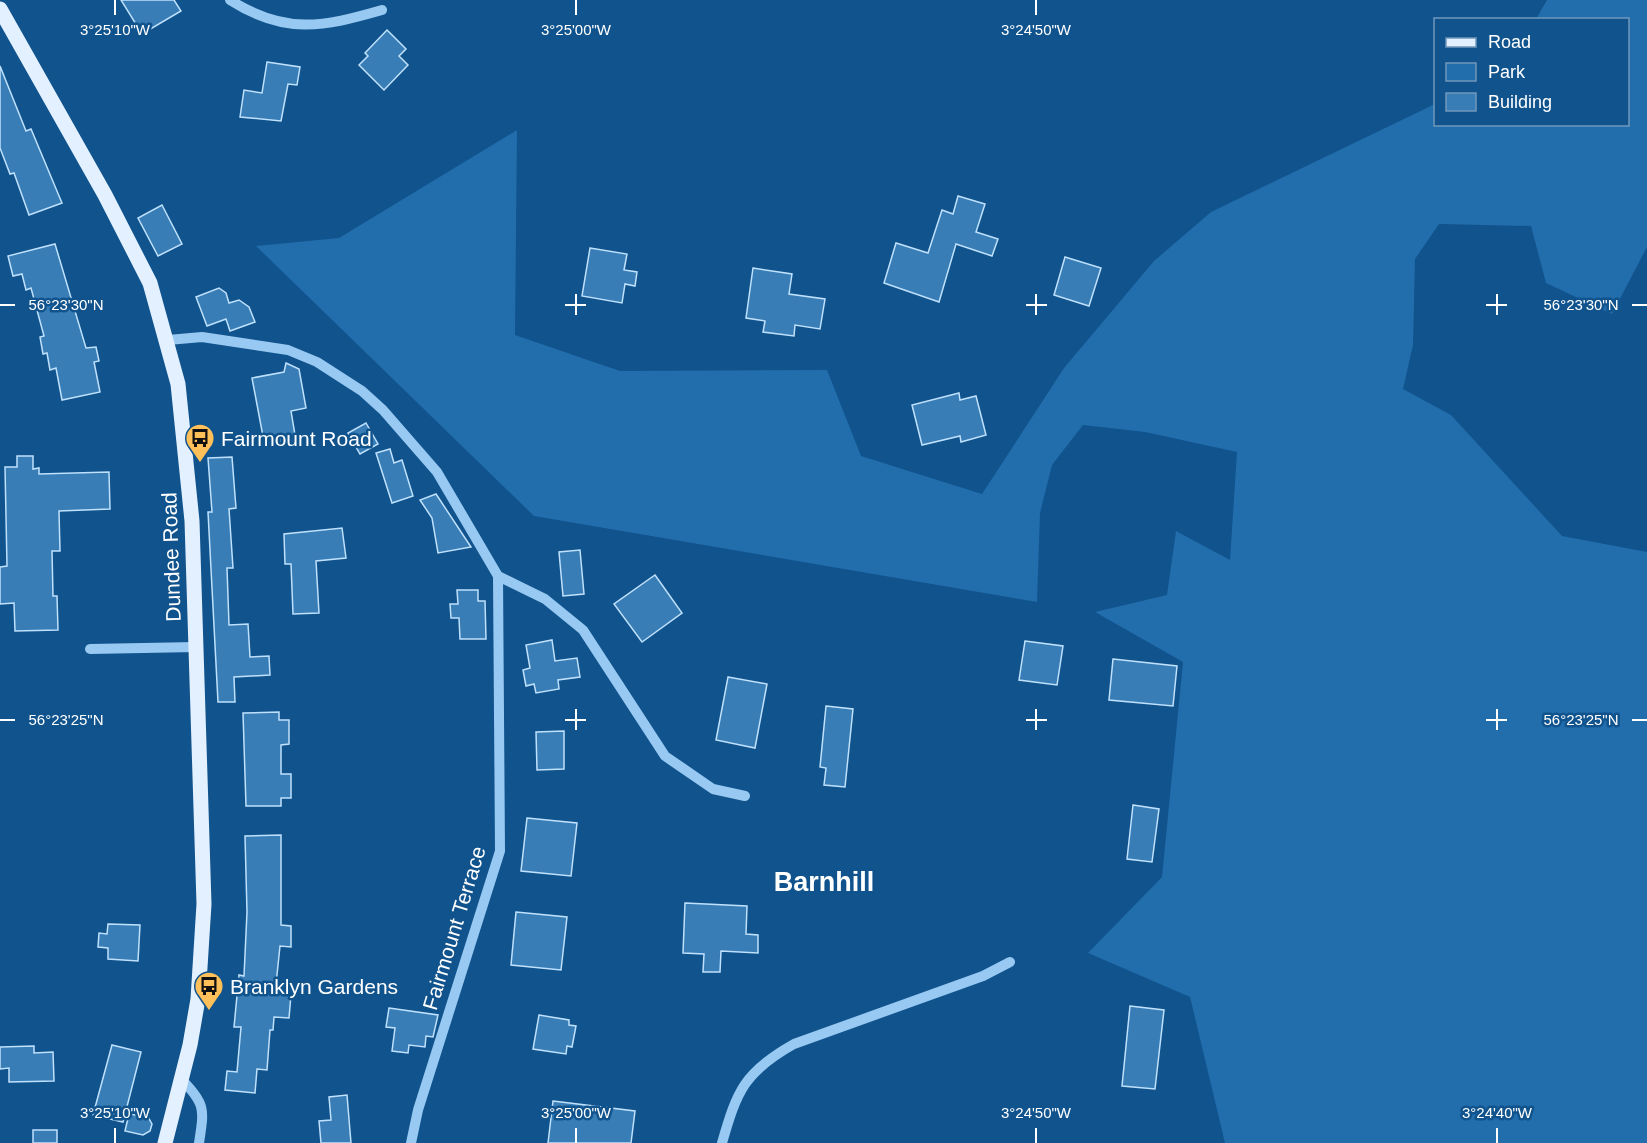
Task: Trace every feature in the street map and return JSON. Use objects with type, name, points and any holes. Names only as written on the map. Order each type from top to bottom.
[{"type":"main road","name":"Dundee Road","points":[[0,9],[105,195],[145,273],[168,340],[178,384],[192,521],[204,904],[198,999],[182,1080],[165,1143]]},
{"type":"street","points":[[230,0],[286,24],[332,24],[382,10]]},
{"type":"street","points":[[168,340],[202,337],[288,350],[316,362],[356,386],[383,410],[437,472],[498,576],[545,599],[583,630],[665,756],[713,789],[745,796]]},
{"type":"street","name":"Fairmount Terrace","points":[[411,1143],[418,1110],[500,851],[498,576]]},
{"type":"street","points":[[90,649],[196,647]]},
{"type":"street","points":[[722,1143],[735,1098],[756,1071],[779,1052],[794,1044],[983,976],[1010,962]]},
{"type":"street","points":[[182,1080],[198,1096],[204,1110],[199,1143]]},
{"type":"green space","points":[[1547,0],[1647,0],[1647,247],[1612,314],[1546,283],[1531,226],[1439,224],[1415,259],[1413,345],[1403,389],[1451,415],[1562,536],[1647,552],[1647,1143],[1225,1143],[1190,997],[1088,953],[1162,877],[1183,662],[1095,612],[1167,595],[1176,531],[1230,560],[1237,452],[1145,432],[1083,425],[1052,465],[1040,513],[1037,602],[534,516],[256,246],[339,238],[517,130],[515,335],[620,371],[827,370],[861,456],[982,494],[1064,368],[1154,261],[1211,212],[1434,104],[1434,126],[1629,126],[1629,18],[1537,18]]},
{"type":"building","points":[[121,0],[174,0],[181,11],[142,34]]},
{"type":"building","points":[[387,30],[406,49],[399,56],[408,65],[384,90],[359,65],[368,56],[365,53]]},
{"type":"building","points":[[267,62],[300,67],[297,85],[288,84],[281,121],[240,117],[244,90],[262,93]]},
{"type":"building","points":[[0,66],[26,131],[31,129],[62,203],[29,215],[14,173],[10,174],[0,148]]},
{"type":"building","points":[[958,196],[985,204],[976,232],[998,239],[992,256],[956,244],[939,302],[884,283],[896,243],[928,253],[942,210],[953,214]]},
{"type":"building","points":[[162,205],[182,244],[158,256],[138,218]]},
{"type":"building","points":[[55,244],[86,348],[96,347],[99,361],[94,362],[100,392],[62,400],[56,368],[50,370],[47,353],[43,354],[40,337],[44,336],[31,288],[26,290],[22,274],[13,276],[8,256]]},
{"type":"building","points":[[590,248],[627,254],[624,270],[637,272],[635,286],[625,284],[622,303],[582,296]]},
{"type":"building","points":[[1065,257],[1101,268],[1089,306],[1054,295]]},
{"type":"building","points":[[753,268],[792,274],[789,294],[825,299],[820,329],[795,325],[794,336],[763,332],[765,321],[746,318]]},
{"type":"building","points":[[219,288],[226,293],[229,303],[239,300],[249,307],[255,322],[230,331],[226,319],[207,326],[196,297]]},
{"type":"building","points":[[286,363],[299,369],[306,408],[291,411],[296,441],[265,447],[252,378],[284,372]]},
{"type":"building","points":[[959,393],[960,400],[976,396],[986,435],[961,442],[960,436],[922,445],[912,405]]},
{"type":"building","points":[[366,423],[378,444],[360,454],[348,433]]},
{"type":"building","points":[[390,449],[394,463],[402,460],[413,496],[392,503],[376,453]]},
{"type":"building","points":[[17,456],[33,456],[33,469],[39,468],[39,474],[109,472],[110,509],[59,511],[60,551],[52,551],[53,596],[57,596],[58,630],[15,631],[14,603],[0,604],[0,567],[7,566],[5,467],[17,467]]},
{"type":"building","points":[[232,457],[236,508],[229,509],[233,568],[227,568],[229,625],[248,624],[250,657],[269,656],[270,675],[234,677],[235,702],[218,702],[208,512],[212,512],[208,458]]},
{"type":"building","points":[[436,494],[471,547],[438,553],[432,518],[420,500]]},
{"type":"building","points":[[342,528],[346,558],[316,561],[319,613],[293,614],[291,564],[285,564],[284,534]]},
{"type":"building","points":[[580,550],[584,594],[563,596],[559,552]]},
{"type":"building","points":[[655,575],[682,613],[642,642],[614,604]]},
{"type":"building","points":[[457,590],[478,590],[478,601],[485,601],[486,639],[460,639],[459,618],[451,618],[450,604],[458,604]]},
{"type":"building","points":[[552,640],[555,661],[577,658],[580,677],[558,680],[559,689],[536,693],[534,684],[526,686],[523,670],[530,668],[526,645]]},
{"type":"building","points":[[1025,641],[1063,646],[1057,685],[1019,680]]},
{"type":"building","points":[[1113,659],[1177,666],[1173,706],[1109,700]]},
{"type":"building","points":[[728,677],[767,684],[755,748],[716,740]]},
{"type":"building","points":[[826,706],[853,709],[845,787],[824,785],[826,768],[820,767]]},
{"type":"building","points":[[279,712],[279,720],[289,720],[289,744],[281,745],[281,774],[291,774],[291,798],[281,798],[281,806],[246,806],[243,713]]},
{"type":"building","points":[[564,731],[564,769],[537,770],[536,732]]},
{"type":"building","points":[[1133,805],[1159,809],[1152,862],[1127,859]]},
{"type":"building","points":[[527,818],[577,823],[571,876],[521,871]]},
{"type":"building","points":[[281,835],[281,925],[291,926],[291,947],[280,946],[275,994],[291,995],[289,1018],[274,1017],[273,1030],[270,1030],[267,1070],[257,1069],[255,1093],[225,1090],[227,1071],[237,1072],[241,1027],[234,1027],[239,975],[244,976],[247,912],[245,836]]},
{"type":"building","points":[[685,903],[747,906],[746,934],[758,935],[758,953],[721,951],[720,972],[703,972],[704,954],[683,953]]},
{"type":"building","points":[[516,912],[567,917],[561,970],[511,965]]},
{"type":"building","points":[[108,924],[140,925],[138,961],[108,959],[108,948],[98,947],[99,933],[107,934]]},
{"type":"building","points":[[1130,1006],[1164,1010],[1155,1089],[1122,1086]]},
{"type":"building","points":[[389,1008],[438,1015],[433,1037],[426,1036],[425,1047],[409,1045],[408,1053],[392,1051],[395,1028],[386,1027]]},
{"type":"building","points":[[539,1015],[569,1020],[569,1025],[576,1026],[572,1047],[567,1046],[566,1054],[533,1049]]},
{"type":"building","points":[[112,1045],[141,1052],[123,1122],[93,1115]]},
{"type":"building","points":[[34,1046],[34,1053],[53,1052],[54,1081],[9,1082],[9,1068],[0,1069],[0,1047]]},
{"type":"building","points":[[347,1095],[351,1143],[321,1143],[319,1121],[331,1120],[329,1097]]},
{"type":"building","points":[[553,1101],[635,1111],[631,1143],[548,1143]]},
{"type":"building","points":[[129,1114],[148,1117],[152,1124],[150,1131],[143,1135],[125,1131]]},
{"type":"building","points":[[33,1130],[57,1130],[57,1143],[33,1143]]},
{"type":"place","name":"Fairmount Road","points":[[200,464]]},
{"type":"place","name":"Branklyn Gardens","points":[[209,1012]]},
{"type":"district","name":"Barnhill","points":[[824,882]]}]
